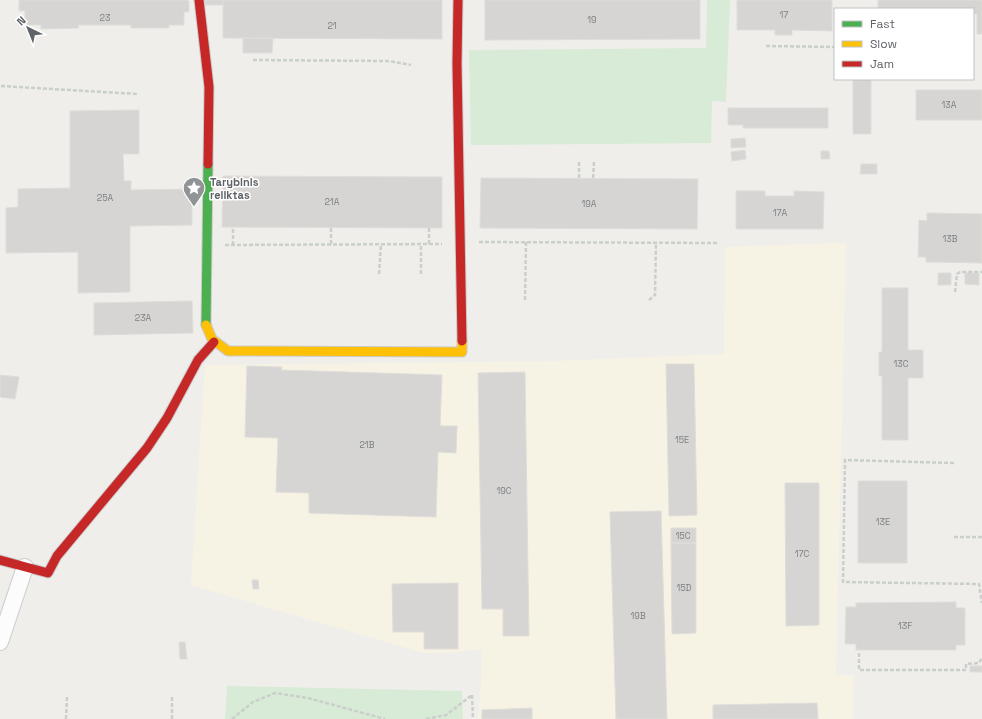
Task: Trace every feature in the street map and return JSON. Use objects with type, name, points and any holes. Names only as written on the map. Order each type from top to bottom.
[{"type":"street","points":[[198,0],[209,87],[205,321],[208,334],[214,342],[228,351],[462,352],[457,64],[458,0]]},
{"type":"street","points":[[0,560],[48,573],[57,556],[147,448],[166,418],[198,360],[214,342]]},
{"type":"street","points":[[0,642],[25,567]]},
{"type":"path","points":[[766,46],[834,47]]},
{"type":"path","points":[[253,60],[389,61],[410,65]]},
{"type":"path","points":[[1,86],[138,94]]},
{"type":"path","points":[[579,162],[579,178]]},
{"type":"path","points":[[593,178],[594,162]]},
{"type":"path","points":[[233,227],[233,245]]},
{"type":"path","points":[[331,228],[331,245]]},
{"type":"path","points":[[429,244],[430,228]]},
{"type":"path","points":[[206,245],[460,244],[476,242],[717,243]]},
{"type":"path","points":[[525,300],[526,242]]},
{"type":"path","points":[[649,300],[655,294],[656,242]]},
{"type":"path","points":[[379,274],[380,244]]},
{"type":"path","points":[[421,244],[421,274]]},
{"type":"path","points":[[955,292],[956,274],[960,272],[982,272]]},
{"type":"path","points":[[954,462],[845,460],[842,582],[954,582],[979,584],[981,587],[982,603]]},
{"type":"path","points":[[954,537],[982,537]]},
{"type":"path","points":[[859,653],[859,670],[966,670],[966,664],[979,663],[982,658]]},
{"type":"path","points":[[232,719],[253,702],[275,693],[308,698],[385,719]]},
{"type":"path","points":[[444,719],[446,715],[472,694],[474,719]]},
{"type":"path","points":[[66,719],[67,697]]},
{"type":"path","points":[[172,697],[172,719]]},
{"type":"path","points":[[426,719],[446,715]]},
{"type":"shaded area","points":[[836,243],[846,244],[836,675],[854,675],[853,719],[478,719],[482,649],[459,652],[424,653],[191,585],[205,365],[553,361],[724,354],[725,247]]},
{"type":"green space","points":[[707,0],[730,0],[726,102],[712,101],[711,143],[471,145],[469,50],[706,48]]},
{"type":"green space","points":[[227,686],[462,691],[463,719],[225,719]]},
{"type":"building","points":[[19,0],[184,0],[189,1],[189,12],[184,12],[184,25],[169,25],[169,28],[131,28],[131,25],[78,25],[79,28],[41,29],[41,25],[25,25],[25,11],[19,11]]},
{"type":"building","points":[[205,0],[223,0],[223,5],[205,5]]},
{"type":"building","points":[[223,0],[442,0],[442,39],[223,38]]},
{"type":"building","points":[[485,0],[700,0],[700,39],[485,40]]},
{"type":"building","points":[[737,0],[832,0],[832,31],[792,30],[792,35],[775,35],[775,30],[737,30]]},
{"type":"building","points":[[878,0],[982,0],[982,34],[977,34],[977,14],[974,14],[974,8],[878,8]]},
{"type":"building","points":[[243,38],[273,38],[272,53],[243,53]]},
{"type":"building","points":[[853,80],[871,80],[871,134],[853,134]]},
{"type":"building","points":[[916,90],[982,90],[982,120],[916,120]]},
{"type":"building","points":[[728,108],[828,108],[828,128],[743,128],[743,125],[728,125]]},
{"type":"building","points":[[139,110],[139,154],[123,154],[124,181],[131,181],[131,190],[192,189],[192,225],[130,226],[130,292],[78,293],[78,252],[6,253],[6,208],[18,207],[18,189],[70,188],[70,111]]},
{"type":"building","points":[[745,138],[746,147],[731,148],[731,139]]},
{"type":"building","points":[[745,150],[746,159],[732,161],[731,152]]},
{"type":"building","points":[[821,151],[829,151],[830,159],[821,159]]},
{"type":"building","points":[[861,164],[877,164],[877,174],[860,174]]},
{"type":"building","points":[[223,176],[442,177],[442,228],[222,227]]},
{"type":"building","points":[[481,178],[698,179],[697,229],[480,228]]},
{"type":"building","points":[[736,191],[765,191],[765,196],[794,196],[794,191],[824,192],[823,229],[736,229]]},
{"type":"building","points":[[927,213],[982,214],[982,263],[926,262],[926,257],[918,257],[919,220],[927,221]]},
{"type":"building","points":[[938,273],[951,273],[951,285],[938,285]]},
{"type":"building","points":[[965,273],[979,273],[979,285],[965,284]]},
{"type":"building","points":[[882,288],[908,288],[908,350],[923,350],[923,378],[908,378],[908,440],[882,440],[882,376],[879,376],[879,352],[882,352]]},
{"type":"building","points":[[192,301],[193,333],[94,335],[94,303]]},
{"type":"building","points":[[666,364],[694,364],[697,515],[669,516]]},
{"type":"building","points":[[247,366],[282,367],[281,370],[442,375],[440,426],[457,426],[456,453],[438,452],[436,517],[309,513],[309,493],[276,492],[278,438],[245,437]]},
{"type":"building","points":[[525,372],[529,636],[503,636],[503,609],[482,609],[478,373]]},
{"type":"building","points":[[0,375],[19,377],[15,399],[0,397]]},
{"type":"building","points":[[858,481],[907,481],[907,563],[858,563]]},
{"type":"building","points":[[785,483],[819,483],[819,625],[786,626]]},
{"type":"building","points":[[661,511],[667,719],[616,719],[610,512]]},
{"type":"building","points":[[671,528],[696,528],[696,543],[671,543]]},
{"type":"building","points":[[671,543],[696,543],[696,633],[672,634]]},
{"type":"building","points":[[252,580],[258,580],[259,589],[253,589]]},
{"type":"building","points":[[458,583],[458,649],[424,649],[424,632],[393,632],[392,584]]},
{"type":"building","points":[[956,602],[956,608],[965,608],[965,645],[956,645],[956,650],[856,650],[856,644],[845,644],[846,607],[856,607],[856,603]]},
{"type":"building","points":[[179,642],[185,642],[187,659],[180,659]]},
{"type":"building","points":[[970,666],[982,666],[982,672],[970,672]]},
{"type":"building","points":[[817,703],[818,719],[713,719],[713,705]]},
{"type":"building","points":[[532,708],[532,719],[482,719],[482,710]]},
{"type":"traffic: fast","points":[[206,325],[208,164]]},
{"type":"traffic: slow","points":[[206,325],[212,339],[228,351],[462,352],[462,341]]},
{"type":"traffic: jam","points":[[199,0],[209,87],[208,164]]},
{"type":"traffic: jam","points":[[458,0],[457,64],[462,341]]},
{"type":"traffic: jam","points":[[0,560],[48,573],[57,556],[147,448],[167,418],[198,360],[214,342]]},
{"type":"place","name":"Tarybinis reliktas","points":[[194,208]]}]
